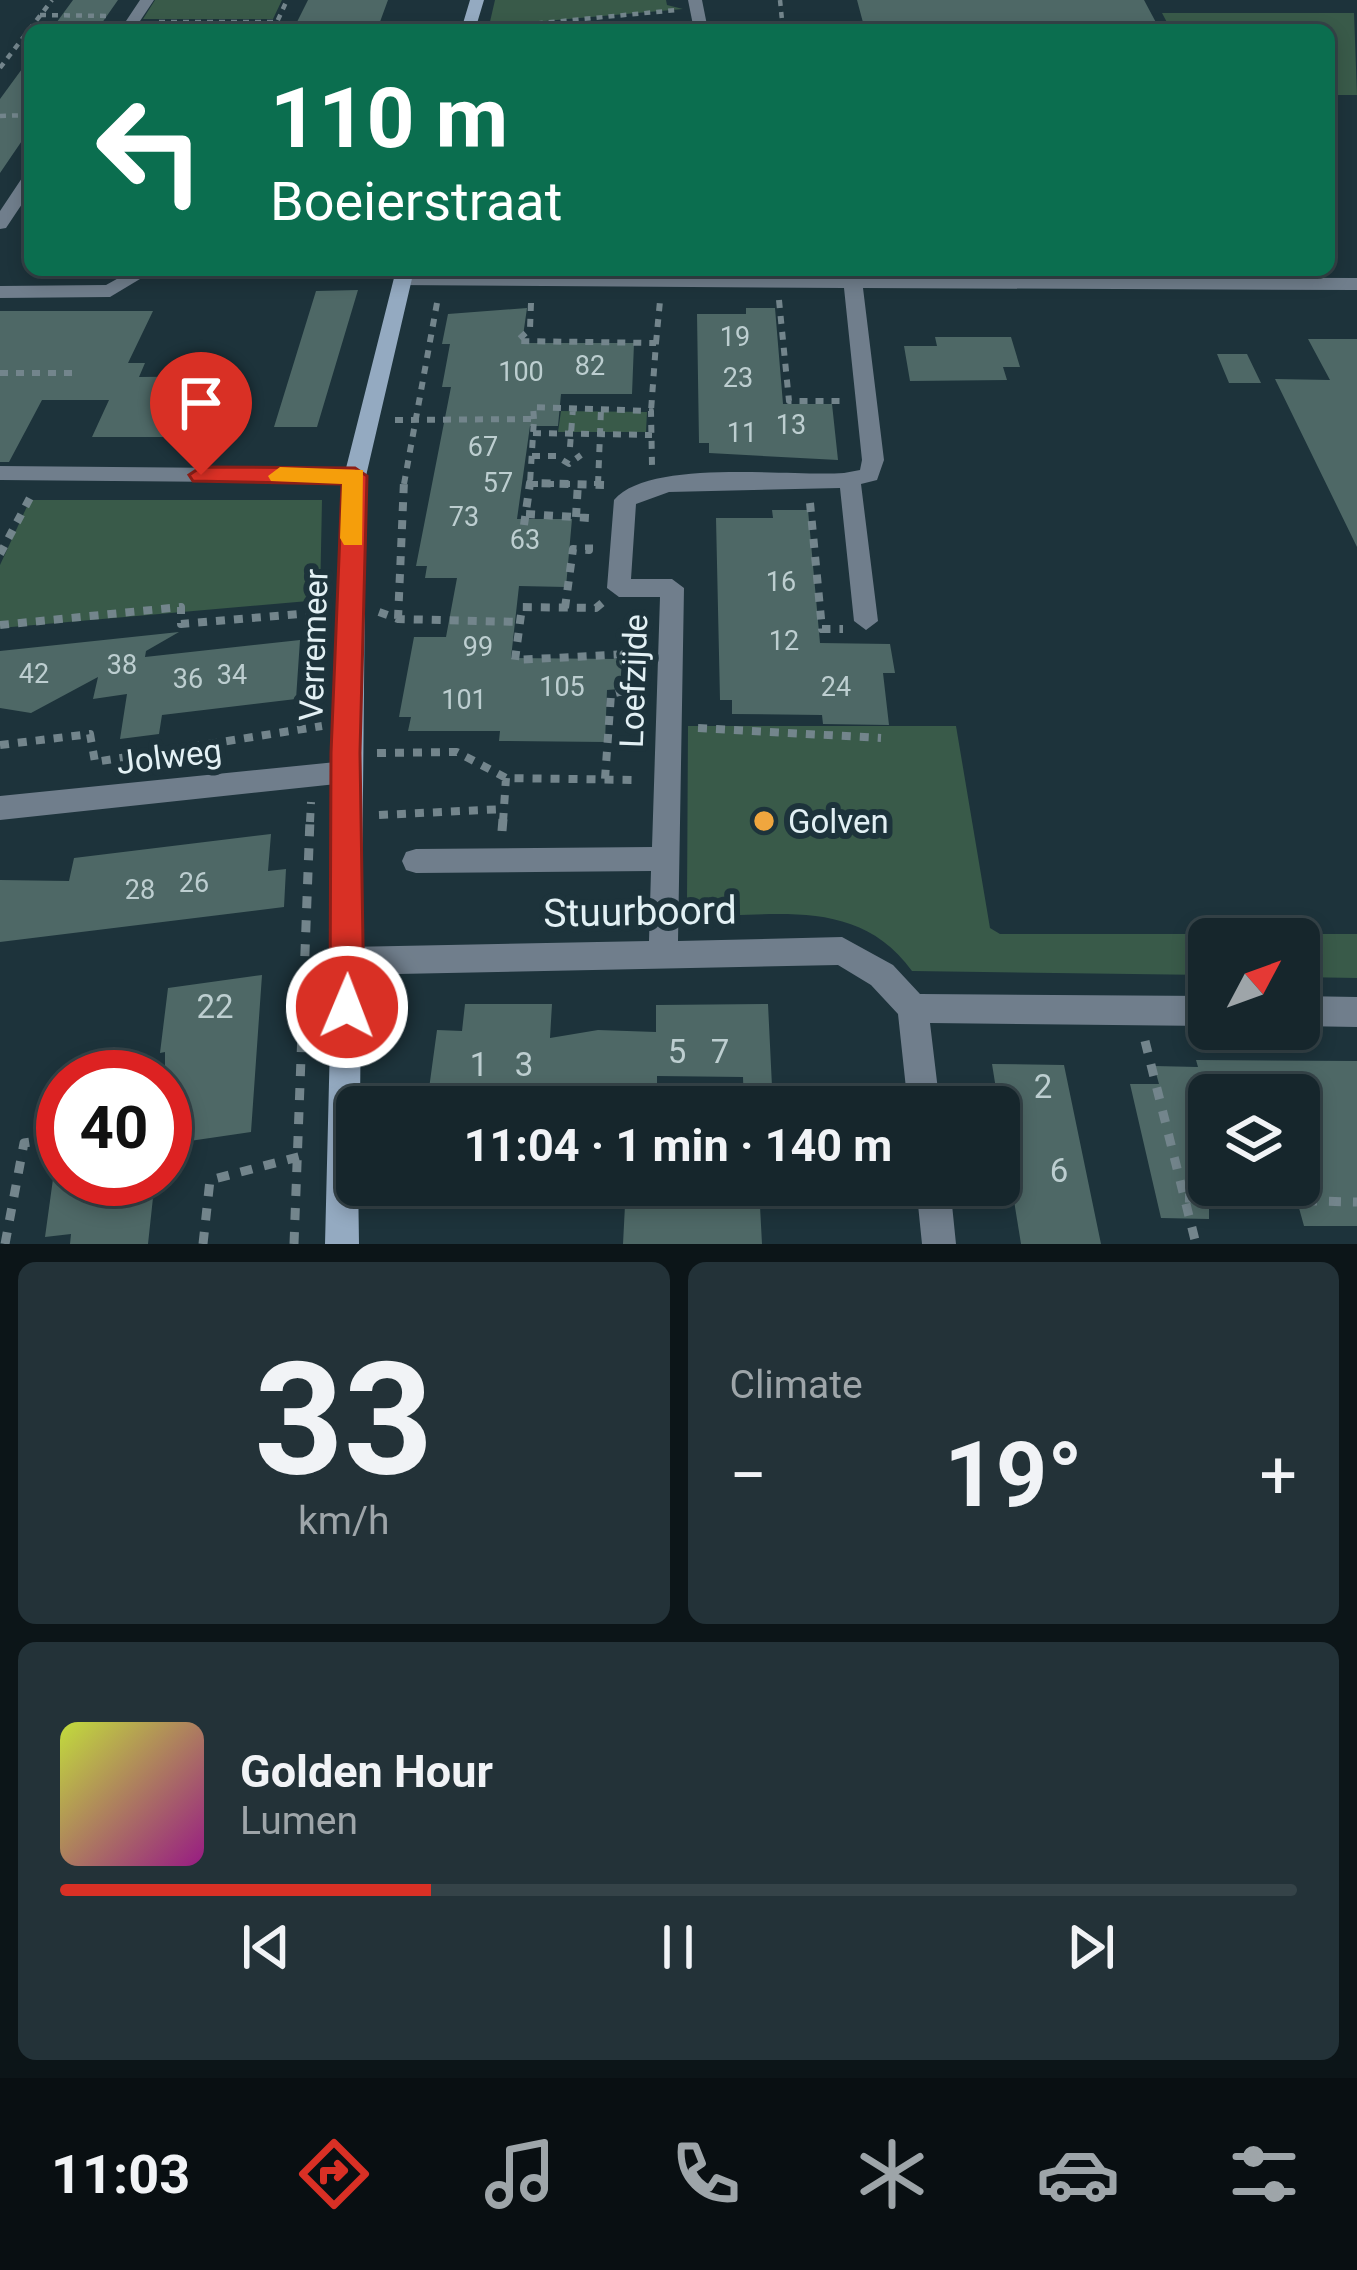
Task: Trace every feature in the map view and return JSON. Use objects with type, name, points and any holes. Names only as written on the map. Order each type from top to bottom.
[{"type":"street","points":[[132,23],[147,0]]},
{"type":"street","points":[[0,224],[24,188]]},
{"type":"street","points":[[0,292],[110,291],[136,276]]},
{"type":"street","points":[[403,276],[534,282],[853,282],[889,276],[982,276],[1357,284]]},
{"type":"street","name":"Verremeer","points":[[345,1086],[345,817],[355,476],[403,276]]},
{"type":"street","points":[[644,487],[850,482],[869,475],[873,460],[853,282]]},
{"type":"street","points":[[0,473],[355,476]]},
{"type":"street","points":[[850,482],[866,621]]},
{"type":"street","name":"Loefzijde","points":[[644,487],[625,500],[619,588],[672,588],[663,952]]},
{"type":"street","name":"Jolweg","points":[[0,808],[311,775],[346,762]]},
{"type":"street","points":[[416,860],[664,859]]},
{"type":"street","name":"Stuurboord","points":[[348,961],[842,951],[882,975],[913,1008]]},
{"type":"street","points":[[922,1086],[913,1008],[1188,1011]]},
{"type":"street","points":[[1320,1011],[1357,1012]]},
{"type":"street","name":"Verremeer","points":[[341,1244],[342,1206]]},
{"type":"street","points":[[935,1206],[939,1244]]},
{"type":"path","points":[[33,24],[52,0]]},
{"type":"path","points":[[40,15],[132,23],[278,22],[287,0]]},
{"type":"path","points":[[521,24],[696,4]]},
{"type":"path","points":[[0,68],[24,36]]},
{"type":"path","points":[[776,281],[789,401],[866,401]]},
{"type":"path","points":[[534,282],[530,329],[518,340],[656,343]]},
{"type":"path","points":[[530,483],[644,487],[662,282]]},
{"type":"path","points":[[398,619],[396,574],[411,420],[437,303]]},
{"type":"path","points":[[0,373],[73,373]]},
{"type":"path","points":[[178,373],[233,378],[201,475]]},
{"type":"path","points":[[524,525],[533,407],[651,411]]},
{"type":"path","points":[[570,447],[573,408]]},
{"type":"path","points":[[566,608],[573,549],[589,550],[601,410]]},
{"type":"path","points":[[369,420],[534,419]]},
{"type":"path","points":[[533,434],[652,435]]},
{"type":"path","points":[[570,447],[581,455]]},
{"type":"path","points":[[532,456],[556,456],[570,447]]},
{"type":"path","points":[[568,464],[581,455],[599,455]]},
{"type":"path","points":[[556,456],[568,464]]},
{"type":"path","points":[[567,483],[568,464]]},
{"type":"path","points":[[0,554],[41,473]]},
{"type":"path","points":[[576,517],[578,483]]},
{"type":"path","points":[[526,514],[624,518]]},
{"type":"path","points":[[605,779],[611,694],[627,691],[629,654],[515,660],[522,607],[596,608],[619,588]]},
{"type":"path","points":[[0,625],[181,607],[181,624],[368,608],[398,619],[520,622]]},
{"type":"path","points":[[0,746],[90,734],[95,762],[347,722]]},
{"type":"path","points":[[667,727],[880,737]]},
{"type":"path","points":[[346,762],[457,752],[506,778],[665,780]]},
{"type":"path","points":[[294,1244],[311,775]]},
{"type":"path","points":[[500,859],[506,778]]},
{"type":"path","points":[[345,817],[504,809]]},
{"type":"path","points":[[1137,1010],[1196,1244]]},
{"type":"path","points":[[5,1244],[24,1143],[36,1141]]},
{"type":"path","points":[[202,1244],[210,1180],[336,1146]]},
{"type":"path","points":[[1185,1198],[1357,1202]]},
{"type":"green space","points":[[155,0],[282,0],[273,19],[143,19]]},
{"type":"green space","points":[[495,0],[666,0],[667,5],[683,9],[512,24],[489,24]]},
{"type":"green space","points":[[1162,13],[1354,13],[1357,95],[1335,95],[1335,24],[1168,24]]},
{"type":"green space","points":[[561,411],[647,412],[646,432],[558,432]]},
{"type":"green space","points":[[30,500],[322,500],[320,600],[0,628],[0,565]]},
{"type":"green space","points":[[688,726],[956,726],[990,928],[1000,934],[1188,934],[1188,975],[912,971],[891,948],[843,922],[788,914],[699,916],[687,901]]},
{"type":"green space","points":[[1320,934],[1357,934],[1357,978],[1320,977]]},
{"type":"building","points":[[73,0],[118,0],[101,24],[55,24]]},
{"type":"building","points":[[308,0],[388,0],[379,24],[296,24]]},
{"type":"building","points":[[857,0],[1144,0],[1157,24],[863,24]]},
{"type":"building","points":[[24,66],[24,138],[0,173],[0,99]]},
{"type":"building","points":[[358,290],[317,427],[274,427],[316,291]]},
{"type":"building","points":[[527,308],[522,343],[634,343],[632,394],[561,394],[558,426],[530,426],[517,519],[572,519],[566,587],[519,586],[511,658],[622,659],[620,689],[607,690],[605,742],[499,741],[500,731],[408,731],[411,717],[399,717],[414,637],[446,637],[457,578],[425,578],[427,566],[416,566],[451,387],[442,387],[450,344],[442,344],[448,314]]},
{"type":"building","points":[[746,308],[775,308],[783,404],[832,404],[838,460],[709,453],[709,443],[699,443],[697,314],[746,314]]},
{"type":"building","points":[[0,311],[153,311],[128,363],[145,363],[139,377],[234,376],[212,437],[92,437],[109,400],[42,400],[9,462],[0,462]]},
{"type":"building","points":[[935,337],[1011,337],[1020,367],[1003,367],[1007,380],[910,381],[904,346],[937,346]]},
{"type":"building","points":[[1308,339],[1357,339],[1357,547],[1275,379],[1330,380]]},
{"type":"building","points":[[1217,354],[1247,354],[1261,383],[1229,383]]},
{"type":"building","points":[[772,510],[808,510],[820,643],[890,644],[895,673],[883,673],[889,725],[823,724],[822,715],[732,714],[732,700],[720,700],[716,518],[773,518]]},
{"type":"building","points":[[179,632],[146,651],[145,657],[300,640],[296,699],[162,715],[159,734],[120,739],[127,694],[93,699],[98,677],[31,713],[0,708],[0,651]]},
{"type":"building","points":[[271,834],[268,871],[286,869],[284,907],[0,942],[0,880],[69,881],[74,858]]},
{"type":"building","points":[[262,975],[251,1132],[192,1141],[192,1050],[160,1050],[168,988]]},
{"type":"building","points":[[465,1004],[552,1004],[550,1038],[598,1030],[656,1032],[656,1005],[768,1004],[772,1086],[743,1086],[743,1077],[657,1076],[657,1086],[429,1086],[437,1030],[462,1031]]},
{"type":"building","points":[[1196,1060],[1357,1061],[1357,1226],[1304,1226],[1299,1208],[1320,1206],[1320,1074],[1188,1074],[1188,1206],[1209,1206],[1209,1219],[1161,1218],[1130,1084],[1159,1084],[1154,1066],[1198,1067]]},
{"type":"building","points":[[992,1064],[1064,1065],[1101,1244],[1021,1244],[1015,1206],[1020,1206],[1020,1086],[996,1086]]},
{"type":"building","points":[[49,1206],[152,1206],[148,1244],[70,1244],[71,1234],[45,1237]]},
{"type":"building","points":[[625,1206],[760,1206],[762,1244],[623,1244]]},
{"type":"slow traffic","points":[[280,476],[355,476],[353,538]]},
{"type":"place","name":"Golven","points":[[764,821]]},
{"type":"route","points":[[201,475],[355,476],[345,817],[347,1007]]}]
